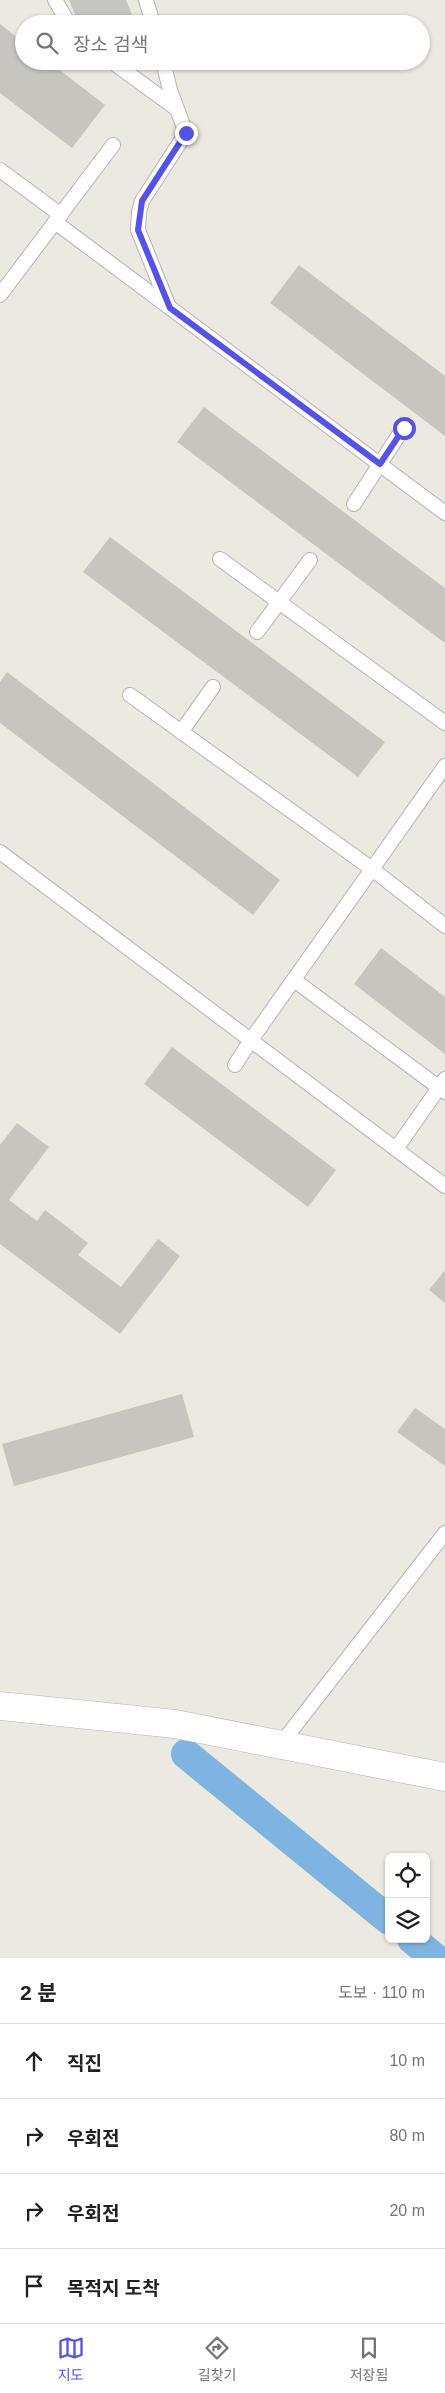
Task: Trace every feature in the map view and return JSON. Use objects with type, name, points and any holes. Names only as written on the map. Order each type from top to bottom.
[{"type":"street","points":[[0,1706],[176,1724],[445,1777]]},
{"type":"lane","points":[[55,0],[64,15]]},
{"type":"lane","points":[[146,0],[150,15]]},
{"type":"lane","points":[[123,70],[178,110]]},
{"type":"lane","points":[[166,70],[186,133],[142,201],[138,230],[170,308]]},
{"type":"lane","points":[[0,296],[113,145]]},
{"type":"lane","points":[[0,170],[170,308],[445,513]]},
{"type":"lane","points":[[354,504],[404,428]]},
{"type":"lane","points":[[220,559],[445,723]]},
{"type":"lane","points":[[257,632],[310,560]]},
{"type":"lane","points":[[181,732],[213,687]]},
{"type":"lane","points":[[130,695],[372,869],[445,926]]},
{"type":"lane","points":[[236,1065],[251,1040],[445,766]]},
{"type":"lane","points":[[0,852],[445,1186]]},
{"type":"lane","points":[[294,980],[443,1086],[396,1149]]},
{"type":"lane","points":[[280,1745],[445,1532]]},
{"type":"building","points":[[69,0],[126,0],[132,15],[75,15]]},
{"type":"building","points":[[0,24],[15,36],[15,70],[60,70],[105,105],[72,148],[0,93]]},
{"type":"building","points":[[299,265],[445,376],[445,436],[270,303]]},
{"type":"building","points":[[204,407],[445,588],[445,643],[177,442]]},
{"type":"building","points":[[110,537],[385,742],[358,777],[83,572]]},
{"type":"building","points":[[7,672],[280,880],[253,915],[0,723],[0,682]]},
{"type":"building","points":[[381,948],[445,997],[445,1054],[354,984]]},
{"type":"building","points":[[172,1047],[336,1170],[308,1207],[144,1084]]},
{"type":"building","points":[[17,1123],[49,1147],[9,1200],[37,1221],[45,1210],[88,1243],[78,1255],[121,1287],[158,1239],[180,1256],[120,1334],[0,1244],[0,1145]]},
{"type":"building","points":[[445,1270],[445,1303],[429,1290]]},
{"type":"building","points":[[182,1394],[194,1437],[14,1486],[2,1444]]},
{"type":"building","points":[[415,1408],[445,1429],[445,1466],[397,1432]]},
{"type":"waterway","points":[[186,1754],[385,1917]]},
{"type":"waterway","points":[[417,1943],[435,1958]]},
{"type":"route","points":[[186,133],[142,201],[139,212],[138,230],[170,308],[380,464],[404,428]]}]
